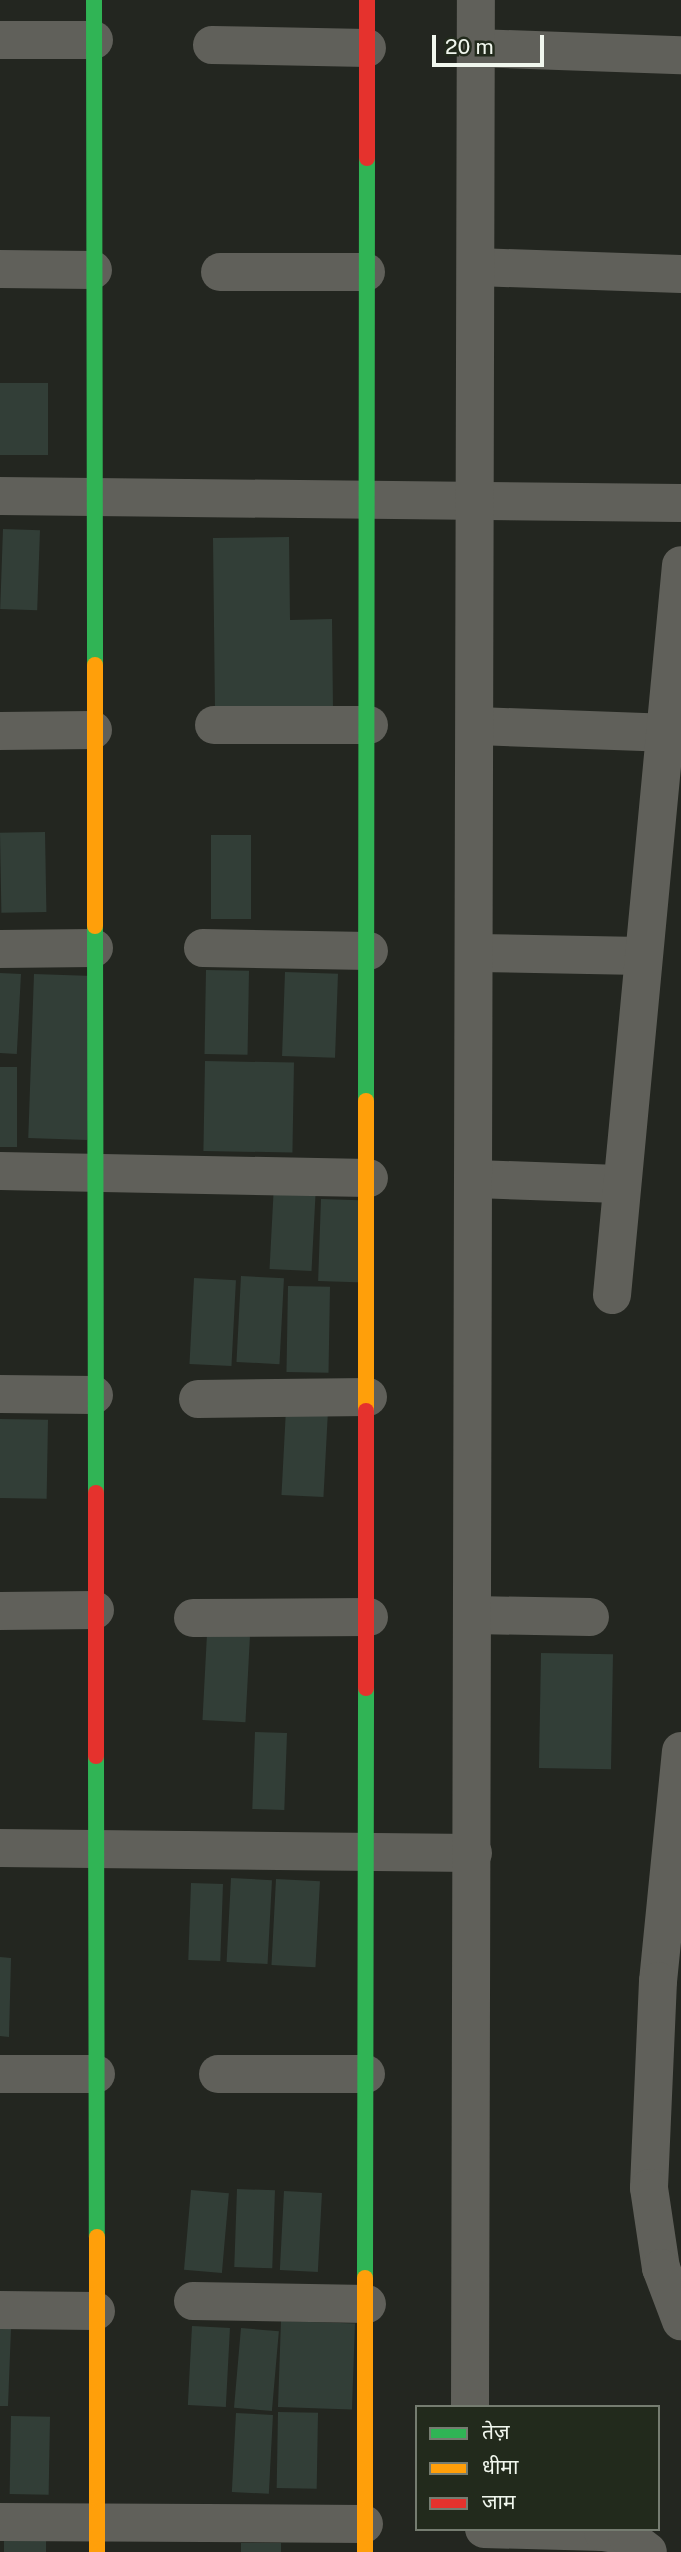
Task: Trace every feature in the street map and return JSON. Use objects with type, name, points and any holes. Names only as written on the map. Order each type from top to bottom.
[{"type":"street","points":[[94,0],[97,2537]]},
{"type":"street","points":[[0,2522],[97,2537],[364,2538],[369,1616],[367,0]]},
{"type":"street","points":[[470,2405],[477,953],[476,0]]},
{"type":"street","points":[[0,40],[94,40]]},
{"type":"street","points":[[212,45],[367,48]]},
{"type":"street","points":[[476,48],[681,55]]},
{"type":"street","points":[[477,267],[681,274]]},
{"type":"street","points":[[0,269],[93,270]]},
{"type":"street","points":[[220,272],[366,272]]},
{"type":"street","points":[[0,496],[681,503]]},
{"type":"street","points":[[611,1295],[619,1184],[681,565]]},
{"type":"street","points":[[214,725],[369,725]]},
{"type":"street","points":[[477,726],[664,733]]},
{"type":"street","points":[[0,731],[93,730]]},
{"type":"street","points":[[0,948],[94,948]]},
{"type":"street","points":[[203,948],[369,951]]},
{"type":"street","points":[[477,953],[642,956]]},
{"type":"street","points":[[0,1171],[369,1178]]},
{"type":"street","points":[[476,1179],[619,1184]]},
{"type":"street","points":[[0,1394],[94,1395]]},
{"type":"street","points":[[198,1399],[368,1397]]},
{"type":"street","points":[[0,1611],[95,1611]]},
{"type":"street","points":[[474,1615],[590,1617]]},
{"type":"street","points":[[193,1618],[369,1616]]},
{"type":"street","points":[[681,1751],[658,1981],[649,2188],[661,2268],[681,2321]]},
{"type":"street","points":[[0,1848],[473,1853]]},
{"type":"street","points":[[0,2074],[96,2074]]},
{"type":"street","points":[[218,2074],[366,2074]]},
{"type":"street","points":[[193,2301],[367,2304]]},
{"type":"street","points":[[0,2310],[96,2311]]},
{"type":"street","points":[[470,2531],[470,2552]]},
{"type":"street","points":[[563,2531],[603,2532],[627,2536],[648,2552]]},
{"type":"building","points":[[0,383],[48,383],[48,455],[0,455]]},
{"type":"building","points":[[3,529],[40,530],[37,610],[0,609]]},
{"type":"building","points":[[289,537],[290,620],[332,619],[333,710],[215,711],[213,538]]},
{"type":"building","points":[[45,832],[46,912],[1,913],[0,833]]},
{"type":"building","points":[[211,835],[251,835],[251,919],[211,919]]},
{"type":"building","points":[[206,970],[249,971],[248,1055],[205,1054]]},
{"type":"building","points":[[285,972],[338,974],[335,1058],[282,1056]]},
{"type":"building","points":[[0,973],[21,974],[17,1054],[0,1053]]},
{"type":"building","points":[[34,974],[93,976],[87,1140],[28,1138]]},
{"type":"building","points":[[205,1061],[294,1063],[292,1153],[203,1151]]},
{"type":"building","points":[[0,1067],[17,1067],[17,1147],[0,1147]]},
{"type":"building","points":[[274,1184],[316,1186],[311,1271],[270,1269]]},
{"type":"building","points":[[321,1199],[367,1201],[364,1283],[318,1281]]},
{"type":"building","points":[[241,1276],[284,1278],[279,1364],[236,1362]]},
{"type":"building","points":[[194,1278],[236,1280],[231,1366],[189,1364]]},
{"type":"building","points":[[288,1286],[330,1287],[328,1373],[286,1372]]},
{"type":"building","points":[[286,1409],[328,1411],[323,1497],[281,1495]]},
{"type":"building","points":[[0,1419],[48,1420],[47,1499],[0,1498]]},
{"type":"building","points":[[207,1634],[250,1636],[245,1722],[202,1720]]},
{"type":"building","points":[[541,1653],[613,1654],[611,1769],[539,1768]]},
{"type":"building","points":[[255,1732],[287,1733],[284,1810],[252,1809]]},
{"type":"building","points":[[231,1878],[272,1880],[268,1964],[227,1962]]},
{"type":"building","points":[[276,1879],[320,1881],[315,1967],[271,1965]]},
{"type":"building","points":[[191,1883],[223,1884],[220,1961],[188,1960]]},
{"type":"building","points":[[0,1957],[11,1958],[9,2037],[0,2036]]},
{"type":"building","points":[[237,2189],[275,2190],[272,2268],[234,2267]]},
{"type":"building","points":[[191,2190],[229,2193],[222,2273],[184,2270]]},
{"type":"building","points":[[284,2191],[322,2193],[318,2272],[280,2270]]},
{"type":"building","points":[[281,2321],[355,2324],[352,2410],[278,2407]]},
{"type":"building","points":[[192,2326],[230,2328],[226,2407],[188,2405]]},
{"type":"building","points":[[0,2328],[11,2328],[8,2406],[0,2406]]},
{"type":"building","points":[[241,2328],[279,2331],[272,2411],[234,2408]]},
{"type":"building","points":[[278,2412],[318,2413],[317,2489],[277,2488]]},
{"type":"building","points":[[236,2413],[273,2415],[269,2494],[232,2492]]},
{"type":"building","points":[[11,2416],[50,2417],[49,2495],[10,2494]]},
{"type":"building","points":[[4,2541],[46,2541],[46,2552],[4,2552]]},
{"type":"building","points":[[241,2543],[281,2543],[281,2552],[241,2552]]},
{"type":"traffic: fast","points":[[94,0],[95,665]]},
{"type":"traffic: fast","points":[[366,1101],[367,158]]},
{"type":"traffic: fast","points":[[95,926],[96,1493]]},
{"type":"traffic: fast","points":[[365,2278],[366,1688]]},
{"type":"traffic: fast","points":[[96,1756],[97,2237]]},
{"type":"traffic: slow","points":[[95,665],[95,926]]},
{"type":"traffic: slow","points":[[366,1101],[366,1411]]},
{"type":"traffic: slow","points":[[97,2237],[97,2552]]},
{"type":"traffic: slow","points":[[365,2278],[365,2552]]},
{"type":"traffic: jam","points":[[367,0],[367,158]]},
{"type":"traffic: jam","points":[[366,1411],[366,1688]]},
{"type":"traffic: jam","points":[[96,1493],[96,1756]]}]
